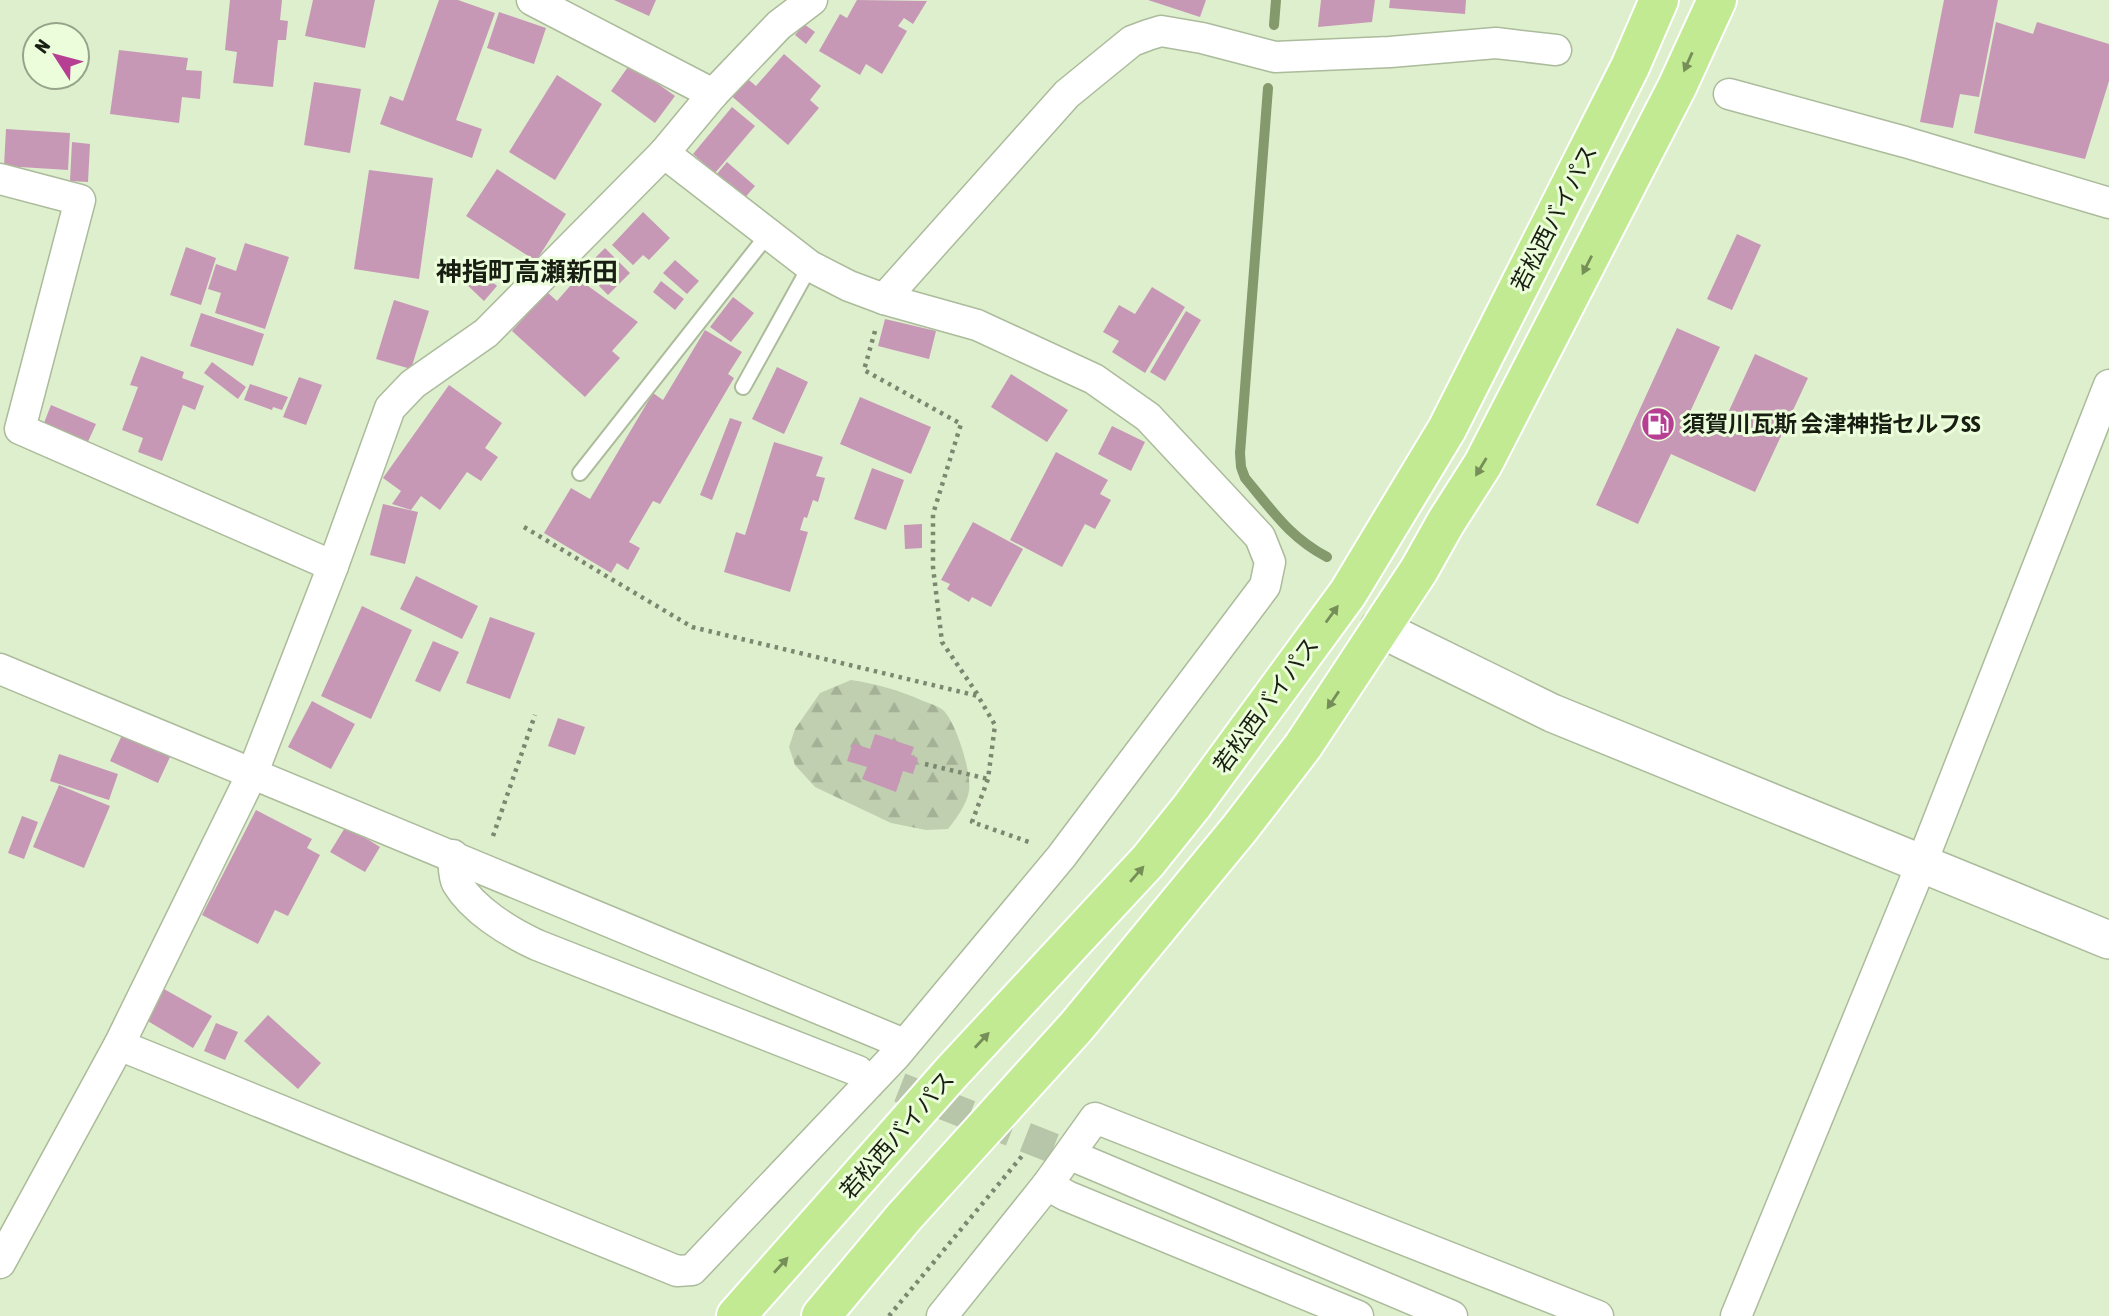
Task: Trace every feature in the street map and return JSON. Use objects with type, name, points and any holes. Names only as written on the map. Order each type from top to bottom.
[{"type":"highway","name":"若松西バイパス","points":[[736,1316],[951,1073],[1149,861],[1348,593],[1447,429],[1630,67],[1659,0]]},
{"type":"highway","points":[[821,1316],[904,1217],[1076,1027],[1303,746],[1419,570],[1483,464],[1658,124],[1717,0]]},
{"type":"street","points":[[532,0],[713,94]]},
{"type":"street","points":[[0,1263],[118,1045],[253,772],[333,566],[390,408],[413,384],[485,333],[664,153],[713,94],[779,25],[812,0]]},
{"type":"street","points":[[884,299],[1066,94],[1132,41],[1148,35],[1161,31],[1202,38],[1275,57],[1390,52],[1496,43],[1556,50]]},
{"type":"street","points":[[1729,94],[1905,142],[2109,203]]},
{"type":"street","points":[[118,1045],[677,1271],[692,1270],[904,1044],[1061,857],[1265,586],[1270,562],[1260,537],[1148,417],[1094,379],[977,325],[884,299],[849,286],[810,266],[664,153]]},
{"type":"street","points":[[0,179],[80,201],[20,429],[333,566]]},
{"type":"street","points":[[1736,1316],[1921,864],[2109,385]]},
{"type":"street","points":[[1379,628],[1552,713],[2109,940]]},
{"type":"street","points":[[0,669],[904,1044]]},
{"type":"street","points":[[453,855],[456,881],[491,919],[514,934],[858,1071]]},
{"type":"street","points":[[942,1316],[1048,1185],[1095,1118],[1598,1316]]},
{"type":"street","points":[[1073,1156],[1452,1316]]},
{"type":"street","points":[[1048,1185],[1067,1196],[1358,1316]]},
{"type":"lane","points":[[580,473],[769,233]]},
{"type":"lane","points":[[743,387],[810,266]]},
{"type":"path","points":[[884,299],[864,370],[961,424],[933,514],[933,567],[942,642],[995,725],[988,779],[972,822],[1015,835],[1061,857]]},
{"type":"path","points":[[524,527],[692,627],[978,696]]},
{"type":"path","points":[[482,867],[535,715]]},
{"type":"path","points":[[925,764],[988,779]]},
{"type":"green space","points":[[851,680],[905,694],[939,707],[948,716],[962,748],[969,791],[958,816],[948,829],[926,830],[891,823],[815,787],[795,765],[789,747],[795,729],[820,693]]},
{"type":"building","points":[[230,0],[282,0],[280,20],[288,21],[286,40],[278,40],[273,87],[233,83],[237,52],[225,50]]},
{"type":"building","points":[[313,0],[375,0],[365,48],[305,36]]},
{"type":"building","points":[[439,0],[458,0],[495,13],[456,120],[482,129],[472,158],[380,124],[390,96],[403,101]]},
{"type":"building","points":[[614,0],[656,0],[649,16]]},
{"type":"building","points":[[857,0],[927,1],[913,24],[904,18],[898,26],[907,31],[882,74],[866,64],[860,75],[819,51],[840,14],[847,18]]},
{"type":"building","points":[[1148,0],[1206,0],[1200,17]]},
{"type":"building","points":[[1321,0],[1375,0],[1372,22],[1318,27]]},
{"type":"building","points":[[1390,0],[1466,0],[1465,14],[1389,8]]},
{"type":"building","points":[[1944,0],[1998,0],[1979,97],[1960,94],[1953,128],[1920,122]]},
{"type":"building","points":[[499,12],[546,28],[534,64],[487,48]]},
{"type":"building","points":[[1996,22],[2033,34],[2037,22],[2109,44],[2109,81],[2085,159],[1974,133]]},
{"type":"building","points":[[804,24],[815,32],[806,44],[795,35]]},
{"type":"building","points":[[119,50],[188,58],[186,70],[202,71],[200,99],[182,97],[179,123],[110,114]]},
{"type":"building","points":[[784,54],[821,86],[810,100],[819,108],[788,145],[728,93],[743,75],[756,86]]},
{"type":"building","points":[[630,64],[675,96],[655,123],[611,91]]},
{"type":"building","points":[[557,75],[602,104],[555,180],[509,152]]},
{"type":"building","points":[[314,82],[361,89],[350,153],[304,145]]},
{"type":"building","points":[[732,107],[755,126],[715,173],[693,154]]},
{"type":"building","points":[[6,129],[70,133],[68,170],[4,166]]},
{"type":"building","points":[[72,142],[90,144],[88,182],[70,181]]},
{"type":"building","points":[[727,162],[755,186],[743,200],[715,176]]},
{"type":"building","points":[[497,169],[566,214],[536,261],[466,216]]},
{"type":"building","points":[[369,170],[433,178],[419,279],[354,269]]},
{"type":"building","points":[[643,212],[670,238],[649,260],[643,255],[633,265],[612,245]]},
{"type":"building","points":[[1737,234],[1761,245],[1732,310],[1707,299]]},
{"type":"building","points":[[245,243],[289,257],[265,329],[215,313],[221,293],[208,289],[216,264],[236,271]]},
{"type":"building","points":[[186,247],[216,258],[201,305],[170,295]]},
{"type":"building","points":[[605,248],[630,273],[608,295],[583,270]]},
{"type":"building","points":[[675,260],[699,281],[687,294],[663,273]]},
{"type":"building","points":[[478,269],[497,286],[484,301],[465,283]]},
{"type":"building","points":[[577,278],[638,322],[612,351],[620,358],[585,397],[512,331],[547,292],[557,301]]},
{"type":"building","points":[[661,281],[684,299],[675,310],[653,292]]},
{"type":"building","points":[[1152,287],[1185,307],[1145,373],[1112,352],[1119,341],[1103,332],[1119,305],[1135,314]]},
{"type":"building","points":[[733,297],[754,313],[731,342],[710,327]]},
{"type":"building","points":[[394,300],[429,311],[411,369],[376,359]]},
{"type":"building","points":[[1186,311],[1201,320],[1165,381],[1150,372]]},
{"type":"building","points":[[201,313],[264,334],[253,366],[190,346]]},
{"type":"building","points":[[885,319],[936,331],[929,359],[878,346]]},
{"type":"building","points":[[1677,328],[1720,347],[1690,412],[1731,430],[1737,418],[1728,413],[1755,354],[1808,378],[1755,492],[1671,454],[1638,524],[1596,505]]},
{"type":"building","points":[[705,330],[742,352],[728,374],[734,378],[660,504],[653,501],[629,542],[640,548],[628,570],[617,563],[611,573],[544,533],[571,488],[590,499],[653,393],[663,400]]},
{"type":"building","points":[[141,356],[184,372],[182,378],[204,386],[195,410],[183,405],[162,461],[138,452],[143,438],[122,430],[138,387],[130,385]]},
{"type":"building","points":[[212,362],[246,387],[238,399],[204,373]]},
{"type":"building","points":[[777,367],[808,382],[784,434],[752,419]]},
{"type":"building","points":[[1011,374],[1068,410],[1047,442],[991,407]]},
{"type":"building","points":[[299,377],[322,385],[306,425],[283,417]]},
{"type":"building","points":[[250,384],[288,397],[282,410],[273,407],[272,410],[244,400]]},
{"type":"building","points":[[449,385],[502,423],[485,448],[498,457],[481,481],[467,472],[440,510],[421,496],[411,510],[392,504],[401,491],[383,478]]},
{"type":"building","points":[[860,397],[931,427],[911,474],[840,444]]},
{"type":"building","points":[[51,405],[96,424],[86,446],[42,428]]},
{"type":"building","points":[[730,418],[742,422],[712,500],[700,495]]},
{"type":"building","points":[[1112,426],[1145,442],[1131,471],[1098,454]]},
{"type":"building","points":[[774,442],[823,457],[816,476],[825,478],[818,502],[813,500],[800,530],[808,532],[790,592],[724,572],[736,532],[745,535]]},
{"type":"building","points":[[1056,452],[1108,480],[1100,494],[1111,500],[1095,529],[1085,524],[1062,567],[1010,540]]},
{"type":"building","points":[[872,468],[904,480],[886,530],[854,519]]},
{"type":"building","points":[[383,504],[418,512],[405,564],[370,555]]},
{"type":"building","points":[[973,522],[1023,549],[991,607],[972,597],[969,602],[947,589],[950,584],[941,580]]},
{"type":"building","points":[[922,524],[922,548],[905,549],[904,525]]},
{"type":"building","points":[[416,576],[478,606],[462,639],[400,609]]},
{"type":"building","points":[[362,606],[412,630],[371,719],[321,696]]},
{"type":"building","points":[[490,617],[535,633],[510,699],[466,683]]},
{"type":"building","points":[[433,641],[459,652],[440,692],[415,681]]},
{"type":"building","points":[[312,701],[355,724],[331,769],[288,747]]},
{"type":"building","points":[[558,718],[585,727],[575,755],[548,746]]},
{"type":"building","points":[[875,734],[914,747],[911,755],[918,758],[913,774],[903,771],[896,792],[862,779],[867,767],[847,761],[853,743],[870,749]]},
{"type":"building","points":[[122,735],[170,757],[158,783],[110,761]]},
{"type":"building","points":[[59,754],[118,774],[109,800],[50,781]]},
{"type":"building","points":[[59,785],[110,806],[84,868],[33,847]]},
{"type":"building","points":[[256,810],[312,839],[307,848],[320,855],[288,916],[275,910],[258,944],[202,915]]},
{"type":"building","points":[[22,816],[38,822],[24,859],[8,853]]},
{"type":"building","points":[[346,826],[380,847],[365,872],[330,852]]},
{"type":"building","points":[[164,989],[212,1016],[193,1048],[146,1020]]},
{"type":"building","points":[[268,1015],[321,1063],[298,1089],[244,1041]]},
{"type":"building","points":[[216,1023],[238,1032],[225,1060],[204,1051]]},
{"type":"waterway","points":[[1274,25],[1276,0]]},
{"type":"waterway","points":[[1268,88],[1241,467],[1245,478],[1282,522],[1302,541],[1327,557]]},
{"type":"tunnel","points":[[858,1071],[1073,1156]]},
{"type":"place","name":"須賀川瓦斯 会津神指セルフSS","points":[[1658,424]]},
{"type":"district","name":"神指町高瀬新田","points":[[527,272]]}]
